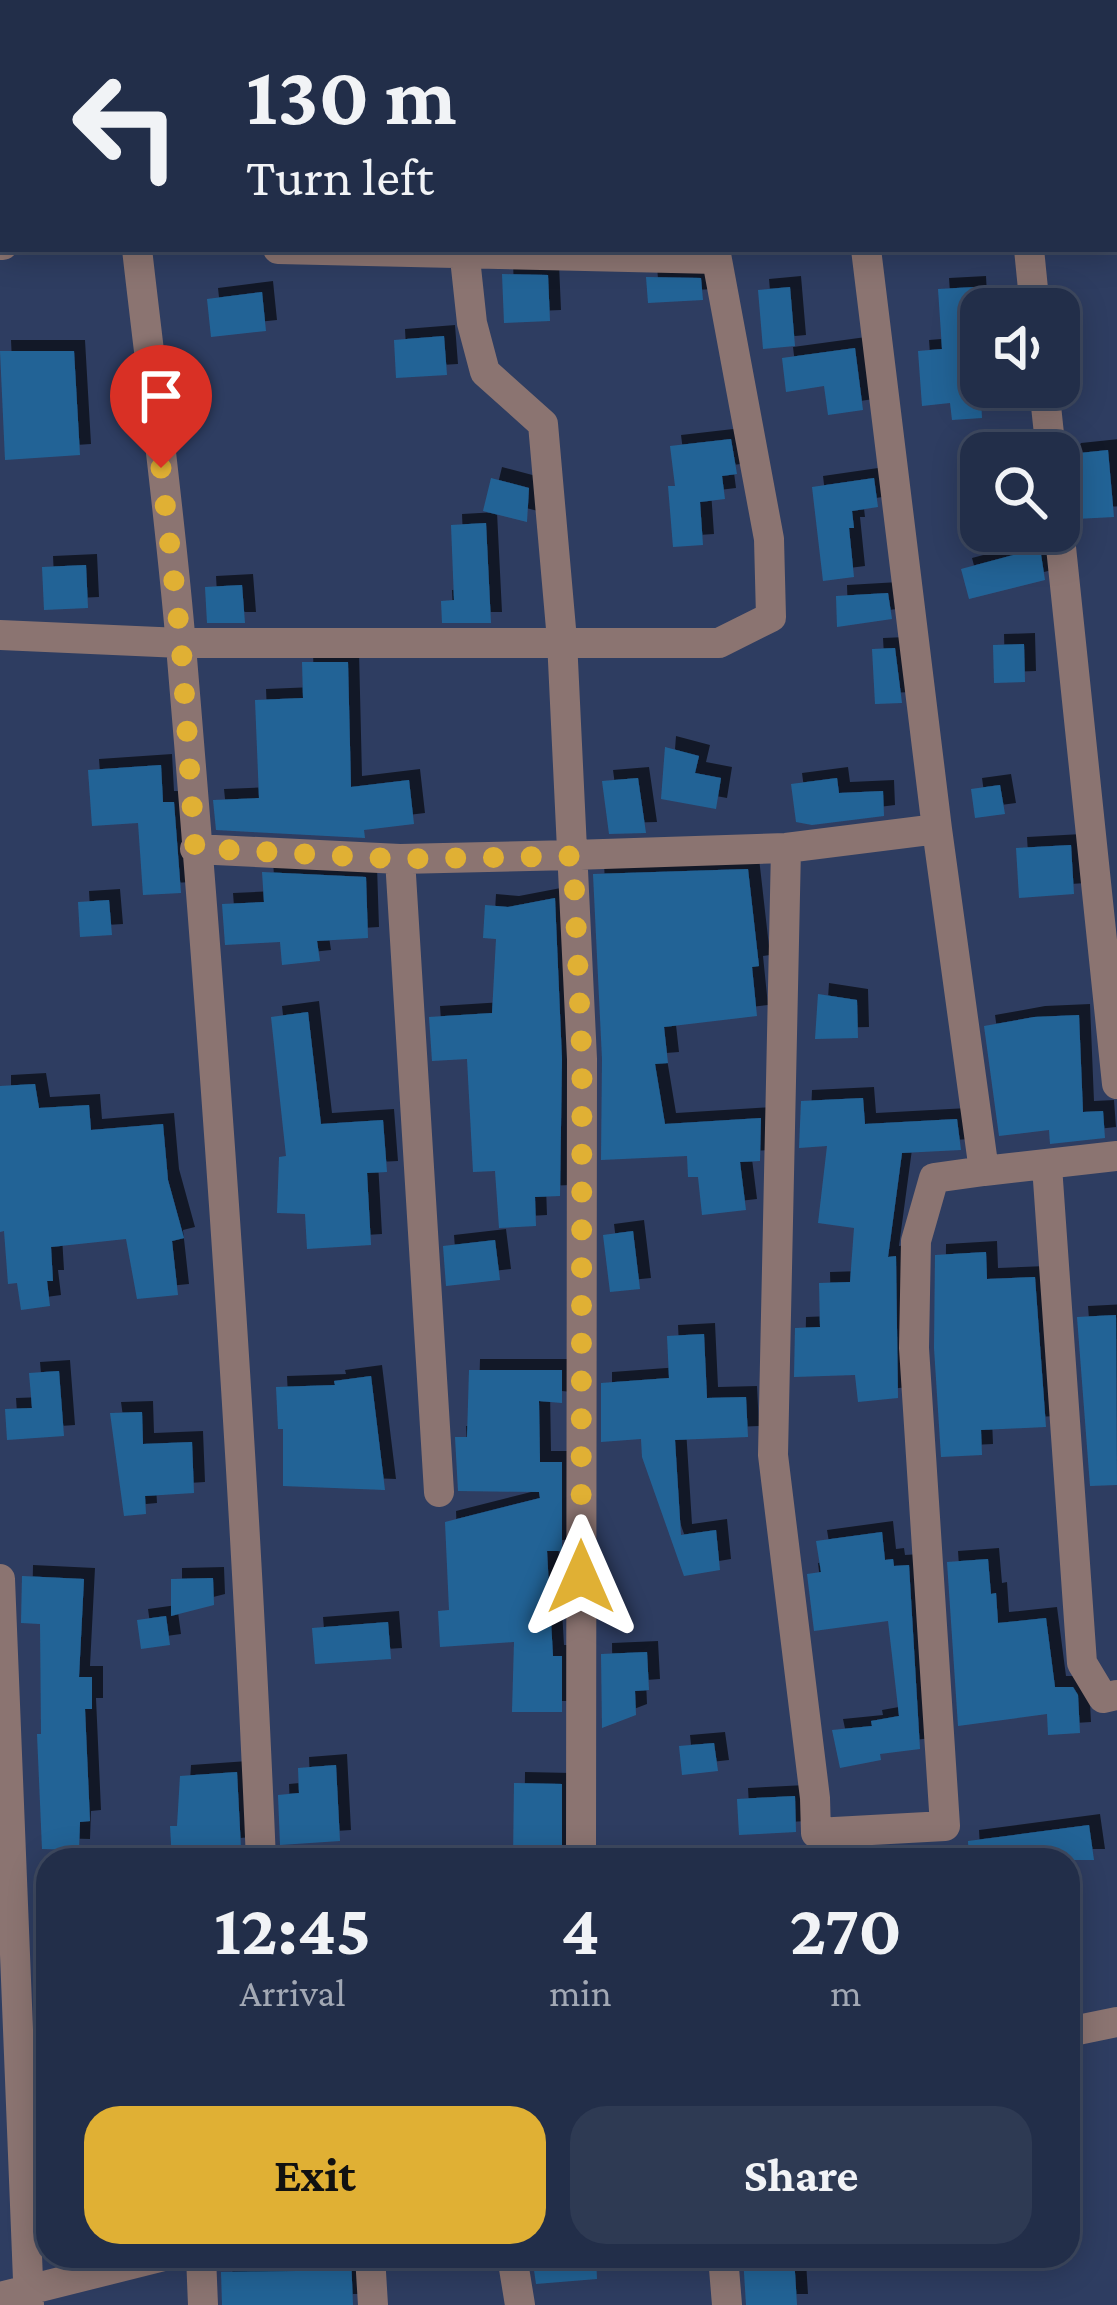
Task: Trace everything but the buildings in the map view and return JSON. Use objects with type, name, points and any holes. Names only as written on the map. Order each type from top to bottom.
[{"type":"street","points":[[137,252],[181,643],[225,1193],[248,1546],[261,1848]]},
{"type":"street","points":[[464,252],[472,323],[485,371],[543,424],[562,640],[582,1059],[581,1848]]},
{"type":"street","points":[[0,635],[181,643],[719,643],[771,617],[769,539],[716,254],[548,252]]},
{"type":"street","points":[[866,252],[984,1171]]},
{"type":"street","points":[[1029,252],[1033,288]]},
{"type":"street","points":[[1062,552],[1117,1084]]},
{"type":"street","points":[[195,848],[400,859],[573,856],[786,848],[937,830]]},
{"type":"street","points":[[786,848],[773,1455],[815,1798],[815,1833],[945,1826],[914,1348],[916,1241],[934,1178],[1117,1156]]},
{"type":"street","points":[[400,859],[439,1492]]},
{"type":"street","points":[[1047,1166],[1082,1664],[1103,1698],[1117,1695]]},
{"type":"street","points":[[0,1579],[19,2297],[122,2268]]},
{"type":"street","points":[[1080,2030],[1117,2022]]},
{"type":"street","points":[[201,2268],[203,2305]]},
{"type":"street","points":[[371,2268],[374,2305]]},
{"type":"street","points":[[514,2268],[520,2305]]},
{"type":"street","points":[[724,2268],[727,2305]]},
{"type":"route","points":[[161,468],[181,643],[195,848],[400,859],[573,856],[582,1059],[581,1577]]}]
